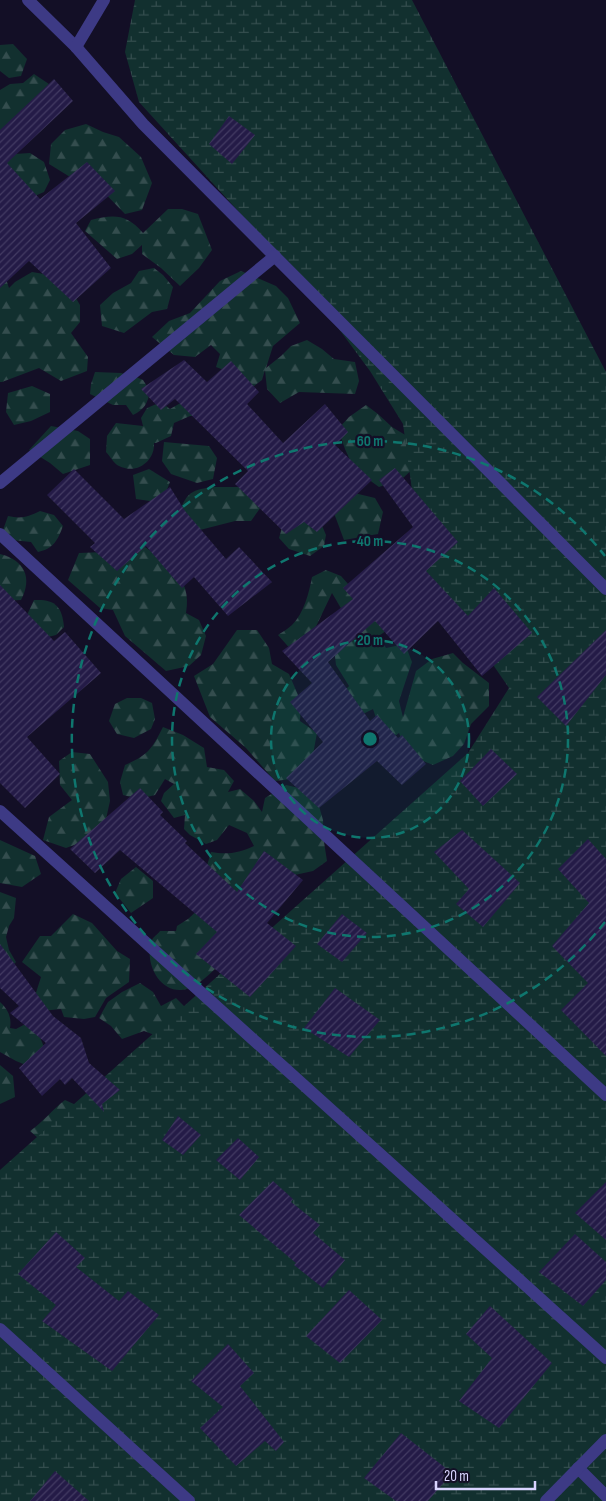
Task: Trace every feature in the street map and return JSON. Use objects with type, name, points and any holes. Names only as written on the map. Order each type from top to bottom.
[{"type":"street","points":[[28,0],[76,47],[143,124],[606,589]]},
{"type":"street","points":[[76,47],[104,0]]},
{"type":"street","points":[[0,483],[275,256]]},
{"type":"street","points":[[0,534],[606,1095]]},
{"type":"street","points":[[0,811],[606,1358]]},
{"type":"street","points":[[0,1329],[189,1501]]},
{"type":"street","points":[[546,1501],[606,1440]]},
{"type":"street","points":[[578,1468],[606,1496]]},
{"type":"green space","points":[[135,0],[412,0],[606,372],[606,1501],[0,1501],[0,1170],[468,753],[509,688],[487,656],[422,601],[418,534],[403,424],[370,371],[310,290],[139,102],[125,52]]},
{"type":"green space","points":[[13,44],[27,59],[21,76],[9,78],[0,71],[0,45]]},
{"type":"green space","points":[[34,74],[52,86],[0,148],[0,90],[10,84],[23,83]]},
{"type":"green space","points":[[86,124],[119,137],[141,157],[152,183],[142,210],[125,214],[87,175],[75,180],[49,164],[51,144],[65,130]]},
{"type":"green space","points":[[30,153],[44,162],[50,180],[44,192],[28,199],[0,160],[15,154]]},
{"type":"green space","points":[[168,209],[182,209],[198,214],[212,250],[199,268],[180,286],[161,268],[142,254],[142,245],[132,254],[117,259],[85,231],[91,220],[113,216],[126,219],[143,233]]},
{"type":"green space","points":[[0,268],[3,270],[9,288],[32,272],[56,276],[71,290],[80,305],[80,322],[71,333],[88,357],[87,371],[61,381],[39,368],[0,382]]},
{"type":"green space","points":[[154,268],[173,287],[167,309],[152,312],[124,333],[102,326],[100,305],[113,293],[131,283],[139,271]]},
{"type":"green space","points":[[241,271],[276,286],[288,298],[300,323],[273,346],[266,368],[291,346],[307,340],[334,359],[355,362],[359,381],[355,394],[299,392],[280,403],[267,389],[265,370],[262,380],[250,389],[232,373],[216,367],[220,354],[211,345],[195,357],[174,355],[152,337],[169,321],[190,313],[220,281]]},
{"type":"green space","points":[[95,372],[121,373],[143,380],[150,391],[145,406],[133,415],[126,405],[113,405],[90,394]]},
{"type":"green space","points":[[32,386],[50,394],[50,412],[31,421],[14,425],[6,412],[8,393]]},
{"type":"green space","points":[[193,396],[202,416],[190,416],[174,423],[171,436],[154,443],[154,450],[144,465],[132,469],[117,465],[106,452],[107,436],[116,423],[143,426],[141,418],[147,408],[161,402],[170,409]]},
{"type":"green space","points":[[366,405],[392,427],[417,442],[417,465],[403,478],[379,487],[354,469],[338,429],[349,417]]},
{"type":"green space","points":[[51,426],[78,431],[90,439],[90,465],[63,474],[29,450]]},
{"type":"green space","points":[[164,442],[209,446],[217,458],[213,479],[197,483],[171,474],[162,461]]},
{"type":"green space","points":[[149,469],[170,482],[164,497],[157,502],[136,499],[133,475]]},
{"type":"green space","points":[[211,487],[250,487],[263,504],[251,521],[235,521],[192,532],[179,512],[190,494]]},
{"type":"green space","points":[[350,492],[375,498],[383,512],[378,534],[344,540],[331,505]]},
{"type":"green space","points":[[40,511],[54,515],[63,526],[57,540],[48,549],[38,552],[31,542],[12,540],[3,530],[8,516],[24,517]]},
{"type":"green space","points":[[284,521],[320,521],[326,535],[324,546],[310,556],[289,549],[279,538]]},
{"type":"green space","points":[[139,543],[167,563],[181,579],[187,600],[186,613],[199,620],[206,636],[201,655],[189,666],[166,671],[125,636],[113,610],[100,608],[68,580],[79,553],[103,552]]},
{"type":"green space","points":[[0,554],[15,560],[24,571],[26,584],[21,600],[0,601]]},
{"type":"green space","points":[[326,570],[341,576],[365,603],[391,627],[379,636],[386,648],[405,644],[412,662],[399,701],[403,717],[416,671],[432,659],[453,653],[489,683],[489,706],[471,724],[464,744],[453,756],[433,765],[421,760],[408,750],[399,733],[391,739],[378,724],[373,709],[363,714],[340,695],[349,686],[336,665],[334,648],[345,615],[332,593],[310,639],[293,652],[278,635],[292,625],[300,615],[308,596],[312,577]]},
{"type":"green space","points":[[34,600],[47,601],[56,605],[59,609],[64,627],[56,635],[44,638],[27,615]]},
{"type":"green space","points":[[237,630],[257,630],[269,648],[272,664],[289,674],[301,702],[300,721],[317,733],[311,765],[299,778],[275,781],[246,748],[210,717],[194,676],[213,664]]},
{"type":"green space","points":[[127,698],[141,698],[152,703],[155,719],[151,729],[134,738],[117,734],[109,721],[115,704]]},
{"type":"green space","points":[[163,727],[183,735],[204,748],[207,767],[224,770],[234,781],[228,792],[240,789],[254,801],[262,812],[265,798],[286,785],[308,790],[317,799],[323,820],[327,861],[313,871],[290,876],[218,966],[196,985],[185,990],[172,989],[165,985],[154,972],[150,956],[153,939],[160,931],[176,931],[177,926],[202,906],[206,869],[211,852],[233,853],[254,846],[247,833],[229,825],[217,840],[206,844],[190,835],[184,829],[185,815],[174,818],[161,801],[164,793],[174,784],[165,779],[155,795],[139,799],[123,795],[120,782],[125,765],[148,751]]},
{"type":"green space","points":[[72,752],[90,754],[108,782],[110,801],[104,828],[88,840],[66,848],[43,840],[49,817],[72,800],[60,785],[59,761]]},
{"type":"green space","points":[[0,840],[35,856],[41,874],[22,887],[0,883]]},
{"type":"green space","points":[[136,867],[153,881],[153,898],[131,913],[115,893],[121,879]]},
{"type":"green space","points":[[0,892],[16,898],[14,918],[9,926],[6,937],[9,950],[16,962],[9,969],[0,967]]},
{"type":"green space","points":[[73,914],[92,923],[117,951],[130,959],[129,982],[106,998],[95,1017],[84,1019],[64,1017],[61,1009],[41,1011],[33,1002],[41,977],[22,962],[40,936],[51,936]]},
{"type":"green space","points":[[140,983],[153,992],[161,1006],[176,998],[186,1008],[165,1039],[144,1031],[122,1039],[111,1026],[99,1018],[108,1002]]},
{"type":"green space","points":[[0,1002],[9,1014],[10,1028],[16,1029],[33,1020],[46,1052],[31,1067],[0,1052]]},
{"type":"green space","points":[[0,1065],[13,1076],[15,1097],[0,1104]]},
{"type":"green space","points":[[65,1100],[87,1110],[47,1146],[30,1131]]},
{"type":"building","points":[[54,79],[73,101],[7,163],[40,199],[87,162],[115,191],[76,223],[111,268],[73,302],[29,261],[0,288],[0,130]]},
{"type":"building","points":[[229,116],[255,135],[232,164],[209,144]]},
{"type":"building","points":[[184,360],[207,382],[231,361],[259,392],[247,404],[283,443],[325,404],[348,432],[335,445],[372,480],[317,532],[304,522],[286,534],[235,484],[248,471],[175,399],[161,410],[141,389]]},
{"type":"building","points":[[395,468],[458,542],[426,571],[468,616],[494,588],[532,633],[482,676],[438,621],[404,654],[375,621],[328,662],[370,721],[377,715],[398,738],[402,735],[426,764],[402,785],[377,761],[319,808],[286,778],[323,742],[290,702],[312,683],[282,651],[353,599],[343,588],[413,527],[379,480]]},
{"type":"building","points":[[74,469],[124,519],[170,487],[185,511],[226,559],[239,547],[272,582],[228,616],[194,577],[182,588],[146,546],[117,571],[90,547],[95,543],[47,495]]},
{"type":"building","points":[[0,585],[54,641],[65,632],[101,673],[27,737],[60,774],[25,808],[0,783]]},
{"type":"building","points":[[606,630],[606,675],[566,726],[537,697]]},
{"type":"building","points":[[491,749],[517,774],[483,806],[460,781]]},
{"type":"building","points":[[140,788],[163,812],[160,815],[187,841],[185,843],[237,892],[264,851],[303,880],[267,923],[296,946],[250,997],[196,954],[217,932],[120,850],[95,873],[70,849]]},
{"type":"building","points":[[462,830],[520,883],[483,927],[456,904],[469,889],[434,852]]},
{"type":"building","points":[[588,839],[606,859],[606,1056],[561,1010],[588,983],[552,946],[589,903],[558,869]]},
{"type":"building","points":[[342,914],[367,933],[342,962],[317,944]]},
{"type":"building","points":[[0,944],[53,1016],[81,1038],[89,1063],[120,1090],[102,1104],[104,1112],[72,1078],[65,1085],[60,1079],[42,1096],[19,1068],[46,1043],[10,1013],[19,1006],[0,988]]},
{"type":"building","points":[[335,988],[380,1020],[349,1057],[304,1028]]},
{"type":"building","points":[[178,1116],[201,1135],[183,1155],[162,1140]]},
{"type":"building","points":[[238,1138],[259,1157],[240,1180],[216,1160]]},
{"type":"building","points":[[273,1181],[293,1199],[291,1202],[320,1225],[313,1233],[345,1260],[323,1288],[294,1265],[296,1263],[239,1215]]},
{"type":"building","points":[[606,1182],[606,1240],[575,1213]]},
{"type":"building","points":[[56,1232],[85,1258],[76,1267],[119,1301],[128,1291],[159,1315],[112,1371],[42,1321],[56,1305],[18,1274]]},
{"type":"building","points":[[575,1234],[606,1262],[606,1280],[583,1306],[539,1272]]},
{"type":"building","points":[[349,1290],[382,1320],[340,1363],[306,1336]]},
{"type":"building","points":[[490,1306],[552,1363],[499,1428],[459,1401],[492,1358],[466,1334]]},
{"type":"building","points":[[228,1344],[254,1373],[240,1386],[284,1442],[276,1451],[265,1441],[236,1466],[200,1428],[223,1407],[191,1381]]},
{"type":"building","points":[[401,1433],[452,1473],[428,1501],[396,1501],[364,1478]]},
{"type":"building","points":[[55,1471],[89,1501],[30,1501]]}]
